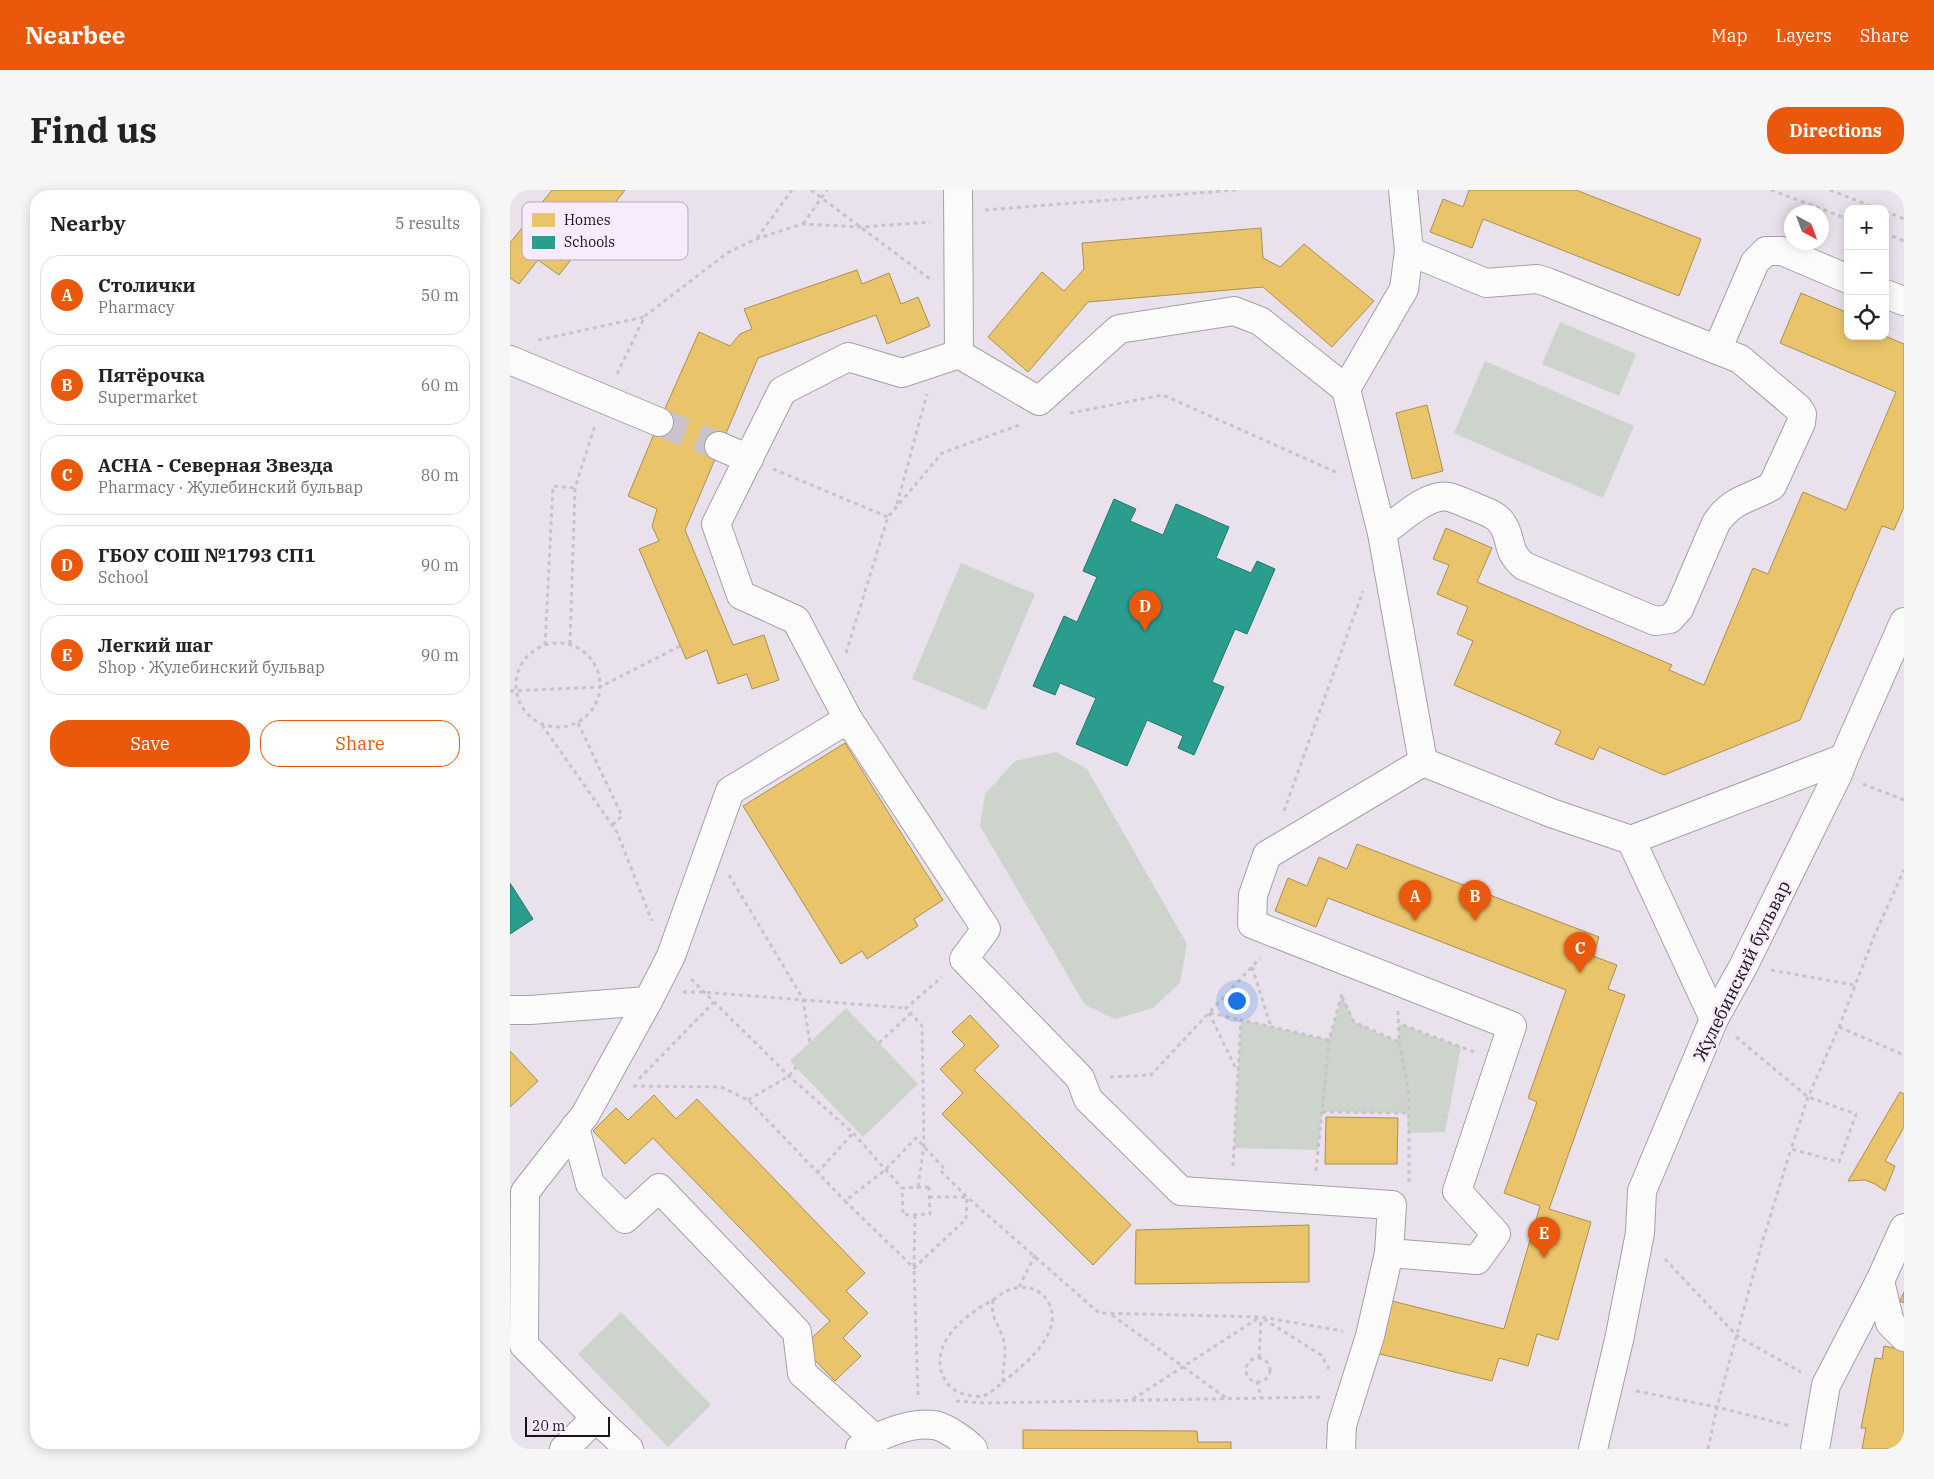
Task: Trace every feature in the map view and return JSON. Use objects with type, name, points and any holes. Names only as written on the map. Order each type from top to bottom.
[{"type":"street","points":[[947,358],[958,300],[958,190]]},
{"type":"street","points":[[1346,389],[1404,289],[1409,251],[1402,190]]},
{"type":"street","points":[[1382,533],[1420,505],[1436,498],[1449,497],[1494,515],[1501,521],[1511,551],[1516,560],[1524,566],[1655,620],[1670,619],[1679,609],[1716,523],[1725,510],[1772,486],[1801,423],[1802,414],[1798,408],[1740,359],[1542,280],[1531,279],[1486,284],[1409,251]]},
{"type":"street","points":[[1717,350],[1754,262],[1766,251],[1782,251],[1844,277]]},
{"type":"street","points":[[1888,295],[1904,300]]},
{"type":"street","points":[[1341,1449],[1342,1425],[1370,1336],[1389,1253],[1392,1205],[1181,1191],[1088,1099],[1080,1078],[964,960],[986,929],[848,719],[796,620],[741,595],[716,524],[782,391],[848,357],[902,373],[947,358],[1039,401],[1119,329],[1234,310],[1260,321],[1346,389],[1382,533],[1423,762]]},
{"type":"street","points":[[520,351],[604,399],[659,422]]},
{"type":"street","points":[[719,446],[749,459]]},
{"type":"street","name":"Жулебинский бульвар","points":[[1593,1449],[1640,1233],[1642,1191],[1714,1019],[1744,965],[1841,766],[1904,622]]},
{"type":"street","points":[[629,1449],[524,1345],[525,1192],[585,1115],[671,956],[730,791],[848,719]]},
{"type":"street","points":[[1423,762],[1554,814],[1631,840],[1841,766]]},
{"type":"street","points":[[1389,1253],[1477,1260],[1496,1234],[1457,1191],[1512,1026],[1252,924],[1253,895],[1267,855],[1423,762]]},
{"type":"street","points":[[1631,840],[1714,1019]]},
{"type":"street","points":[[510,1010],[530,1010],[650,997]]},
{"type":"street","points":[[575,1127],[590,1184],[625,1219],[660,1188],[796,1332],[802,1373],[866,1443],[908,1426],[934,1424],[964,1440],[973,1449]]},
{"type":"street","points":[[1815,1441],[1826,1385],[1880,1281],[1904,1228]]},
{"type":"street","points":[[1880,1281],[1890,1323],[1904,1337]]},
{"type":"street","points":[[564,1449],[596,1418]]},
{"type":"path","points":[[756,239],[792,190]]},
{"type":"path","points":[[811,190],[958,300]]},
{"type":"path","points":[[802,224],[827,190]]},
{"type":"path","points":[[520,351],[645,316],[727,253],[756,239],[802,224],[862,227],[958,220],[986,209],[1236,190]]},
{"type":"path","points":[[1771,190],[1844,217]]},
{"type":"path","points":[[1830,190],[1868,205]]},
{"type":"path","points":[[1889,213],[1904,219]]},
{"type":"path","points":[[1889,234],[1904,240]]},
{"type":"path","points":[[570,644],[576,488],[604,399],[645,316]]},
{"type":"path","points":[[897,507],[947,358]]},
{"type":"path","points":[[1068,413],[1163,396],[1370,488]]},
{"type":"path","points":[[834,692],[888,517],[942,453],[1040,418],[1039,401]]},
{"type":"path","points":[[749,459],[888,517]]},
{"type":"path","points":[[546,645],[553,486],[576,488]]},
{"type":"path","points":[[1267,855],[1364,588]]},
{"type":"path","points":[[542,725],[554,728],[578,723],[594,708],[598,698],[600,687],[599,675],[595,665],[588,656],[570,644],[546,645],[532,652],[523,662],[517,676],[516,690],[520,704],[525,713],[542,725],[617,832],[661,942],[702,992],[789,1076],[853,1133],[902,1188],[903,1215],[930,1214],[929,1187],[902,1188]]},
{"type":"path","points":[[510,690],[600,687],[680,646]]},
{"type":"path","points":[[578,723],[622,816],[612,825]]},
{"type":"path","points":[[1841,766],[1904,800]]},
{"type":"path","points":[[711,845],[803,999],[810,1043]]},
{"type":"path","points":[[1708,1449],[1717,1407],[1762,1243],[1808,1097],[1904,870]]},
{"type":"path","points":[[1080,1078],[1151,1075],[1281,935]]},
{"type":"path","points":[[650,997],[702,992],[906,1008],[964,960]]},
{"type":"path","points":[[1313,1200],[1329,1040],[1350,963]]},
{"type":"path","points":[[1744,965],[1854,985]]},
{"type":"path","points":[[1252,966],[1271,1027]]},
{"type":"path","points":[[1392,1205],[1410,1196],[1408,1094],[1399,1042],[1398,981]]},
{"type":"path","points":[[1342,996],[1354,1022],[1399,1042]]},
{"type":"path","points":[[624,1090],[632,1086],[714,1002]]},
{"type":"path","points":[[906,1008],[922,1026],[924,1145],[918,1187]]},
{"type":"path","points":[[1209,1013],[1329,1040]]},
{"type":"path","points":[[1209,1013],[1238,1072]]},
{"type":"path","points":[[879,1043],[910,1014]]},
{"type":"path","points":[[1714,1019],[1808,1097],[1856,1114],[1838,1162],[1792,1149]]},
{"type":"path","points":[[1230,1194],[1241,1020]]},
{"type":"path","points":[[1403,1025],[1501,1062]]},
{"type":"path","points":[[1839,1027],[1904,1055]]},
{"type":"path","points":[[748,1100],[789,1076],[796,1068]]},
{"type":"path","points":[[632,1086],[721,1087],[748,1100],[816,1173],[914,1268]]},
{"type":"path","points":[[1322,1112],[1408,1113]]},
{"type":"path","points":[[816,1173],[853,1133]]},
{"type":"path","points":[[845,1201],[885,1170],[916,1138],[943,1167],[940,1170],[967,1197],[1098,1313],[1261,1317],[1370,1336]]},
{"type":"path","points":[[929,1197],[967,1197]]},
{"type":"path","points":[[914,1268],[966,1219],[967,1197]]},
{"type":"path","points":[[915,1215],[914,1268],[918,1400]]},
{"type":"path","points":[[1640,1233],[1737,1336],[1826,1385]]},
{"type":"path","points":[[1019,1287],[1034,1255]]},
{"type":"path","points":[[1019,1287],[1028,1287],[1044,1296],[1050,1304],[1053,1322],[1045,1340],[1035,1354],[1003,1382],[983,1396],[962,1394],[953,1390],[941,1373],[940,1362],[944,1344],[954,1329],[968,1316],[1004,1292],[1019,1287]]},
{"type":"path","points":[[993,1300],[991,1310],[993,1318],[1004,1343],[1003,1382]]},
{"type":"path","points":[[1112,1314],[1227,1399]]},
{"type":"path","points":[[1259,1358],[1261,1317]]},
{"type":"path","points":[[1132,1400],[1261,1317]]},
{"type":"path","points":[[1261,1317],[1321,1356],[1331,1372]]},
{"type":"path","points":[[1259,1358],[1266,1360],[1270,1371],[1267,1378],[1257,1381],[1250,1377],[1247,1370],[1249,1363],[1259,1358]]},
{"type":"path","points":[[1257,1381],[1261,1398]]},
{"type":"path","points":[[1608,1386],[1717,1407],[1815,1441]]},
{"type":"path","points":[[983,1396],[983,1402]]},
{"type":"path","points":[[956,1401],[1327,1397]]},
{"type":"shaded area","points":[[1560,322],[1636,354],[1619,396],[1542,364]]},
{"type":"shaded area","points":[[1485,361],[1634,426],[1603,498],[1454,433]]},
{"type":"shaded area","points":[[961,563],[1035,594],[986,710],[912,679]]},
{"type":"shaded area","points":[[1056,752],[1087,769],[1187,944],[1180,983],[1153,1008],[1115,1019],[1085,1005],[980,826],[985,794],[1015,761]]},
{"type":"shaded area","points":[[1342,996],[1354,1022],[1398,1042],[1399,1024],[1461,1047],[1445,1132],[1408,1133],[1407,1113],[1322,1112],[1318,1150],[1234,1148],[1241,1020],[1329,1040]]},
{"type":"shaded area","points":[[846,1008],[918,1084],[863,1137],[790,1061]]},
{"type":"shaded area","points":[[621,1312],[711,1405],[668,1447],[578,1354]]},
{"type":"building: Homes","points":[[552,190],[625,190],[616,202],[542,202]]},
{"type":"building: Homes","points":[[1469,190],[1576,190],[1701,239],[1679,296],[1483,219],[1472,248],[1430,232],[1443,199],[1463,207]]},
{"type":"building: Homes","points":[[522,228],[522,260],[538,260],[519,284],[510,278],[510,243]]},
{"type":"building: Homes","points":[[1261,228],[1263,258],[1280,267],[1304,244],[1374,301],[1332,347],[1263,287],[1088,302],[1028,372],[988,337],[1042,272],[1064,291],[1084,269],[1082,243]]},
{"type":"building: Homes","points":[[538,260],[571,260],[559,275]]},
{"type":"building: Homes","points":[[857,270],[862,284],[889,273],[901,304],[918,297],[930,326],[887,344],[876,315],[758,358],[685,530],[733,645],[764,635],[779,680],[752,689],[747,674],[718,684],[707,650],[686,659],[639,549],[659,541],[652,526],[657,509],[628,496],[699,332],[730,346],[740,334],[752,329],[744,309]]},
{"type":"building: Homes","points":[[1801,293],[1844,311],[1844,340],[1889,340],[1889,338],[1904,344],[1904,507],[1894,530],[1882,526],[1800,720],[1664,775],[1599,747],[1593,760],[1555,744],[1561,731],[1454,685],[1473,641],[1457,634],[1468,607],[1437,594],[1449,565],[1433,559],[1446,528],[1492,548],[1477,582],[1672,665],[1669,670],[1704,685],[1753,568],[1768,574],[1803,492],[1846,510],[1896,392],[1780,343]]},
{"type":"building: Homes","points":[[1427,405],[1443,471],[1412,479],[1396,413]]},
{"type":"building: Homes","points":[[845,743],[943,900],[914,919],[918,926],[867,959],[862,951],[841,964],[743,806]]},
{"type":"building: Homes","points":[[1357,844],[1599,937],[1593,956],[1617,965],[1608,989],[1625,995],[1549,1209],[1591,1222],[1558,1340],[1537,1334],[1528,1366],[1499,1358],[1492,1381],[1376,1353],[1388,1300],[1504,1329],[1540,1206],[1504,1193],[1537,1102],[1528,1098],[1566,990],[1328,898],[1316,927],[1275,911],[1288,878],[1307,886],[1319,857],[1347,869]]},
{"type":"building: Homes","points":[[970,1015],[999,1046],[974,1070],[1131,1225],[1093,1265],[942,1114],[963,1093],[940,1069],[965,1045],[952,1032]]},
{"type":"building: Homes","points":[[510,1051],[538,1081],[510,1107]]},
{"type":"building: Homes","points":[[1900,1092],[1904,1094],[1904,1127],[1885,1161],[1895,1166],[1885,1191],[1865,1180],[1848,1181]]},
{"type":"building: Homes","points":[[654,1095],[676,1119],[697,1099],[865,1273],[846,1291],[868,1313],[843,1338],[861,1356],[835,1381],[802,1347],[830,1321],[653,1138],[625,1164],[593,1131],[616,1108],[628,1120]]},
{"type":"building: Homes","points":[[1326,1117],[1398,1118],[1397,1164],[1325,1164]]},
{"type":"building: Homes","points":[[1309,1225],[1309,1282],[1135,1284],[1136,1230]]},
{"type":"building: Homes","points":[[1904,1292],[1904,1303],[1900,1301]]},
{"type":"building: Homes","points":[[1884,1346],[1904,1350],[1904,1449],[1862,1449],[1866,1428],[1861,1428],[1875,1358],[1882,1359]]},
{"type":"building: Homes","points":[[1023,1430],[1197,1431],[1198,1442],[1231,1442],[1231,1449],[1023,1449]]},
{"type":"building: Schools","points":[[1114,499],[1136,509],[1130,521],[1163,535],[1176,504],[1229,527],[1216,558],[1251,573],[1257,561],[1275,569],[1247,634],[1235,629],[1212,682],[1224,687],[1194,755],[1178,748],[1183,736],[1147,720],[1127,766],[1076,744],[1096,698],[1060,683],[1055,695],[1033,686],[1064,616],[1077,622],[1097,577],[1083,571]]},
{"type":"building: Schools","points":[[510,883],[533,919],[510,934]]},
{"type":"tunnel","points":[[659,422],[719,446]]},
{"type":"place","name":"ГБОУ СОШ №1793 СП1","points":[[1145,631]]},
{"type":"place","name":"Столички","points":[[1415,921]]},
{"type":"place","name":"Пятёрочка","points":[[1475,921]]},
{"type":"place","name":"АСНА - Северная Звезда","points":[[1580,973]]},
{"type":"place","name":"Легкий шаг","points":[[1544,1258]]}]
